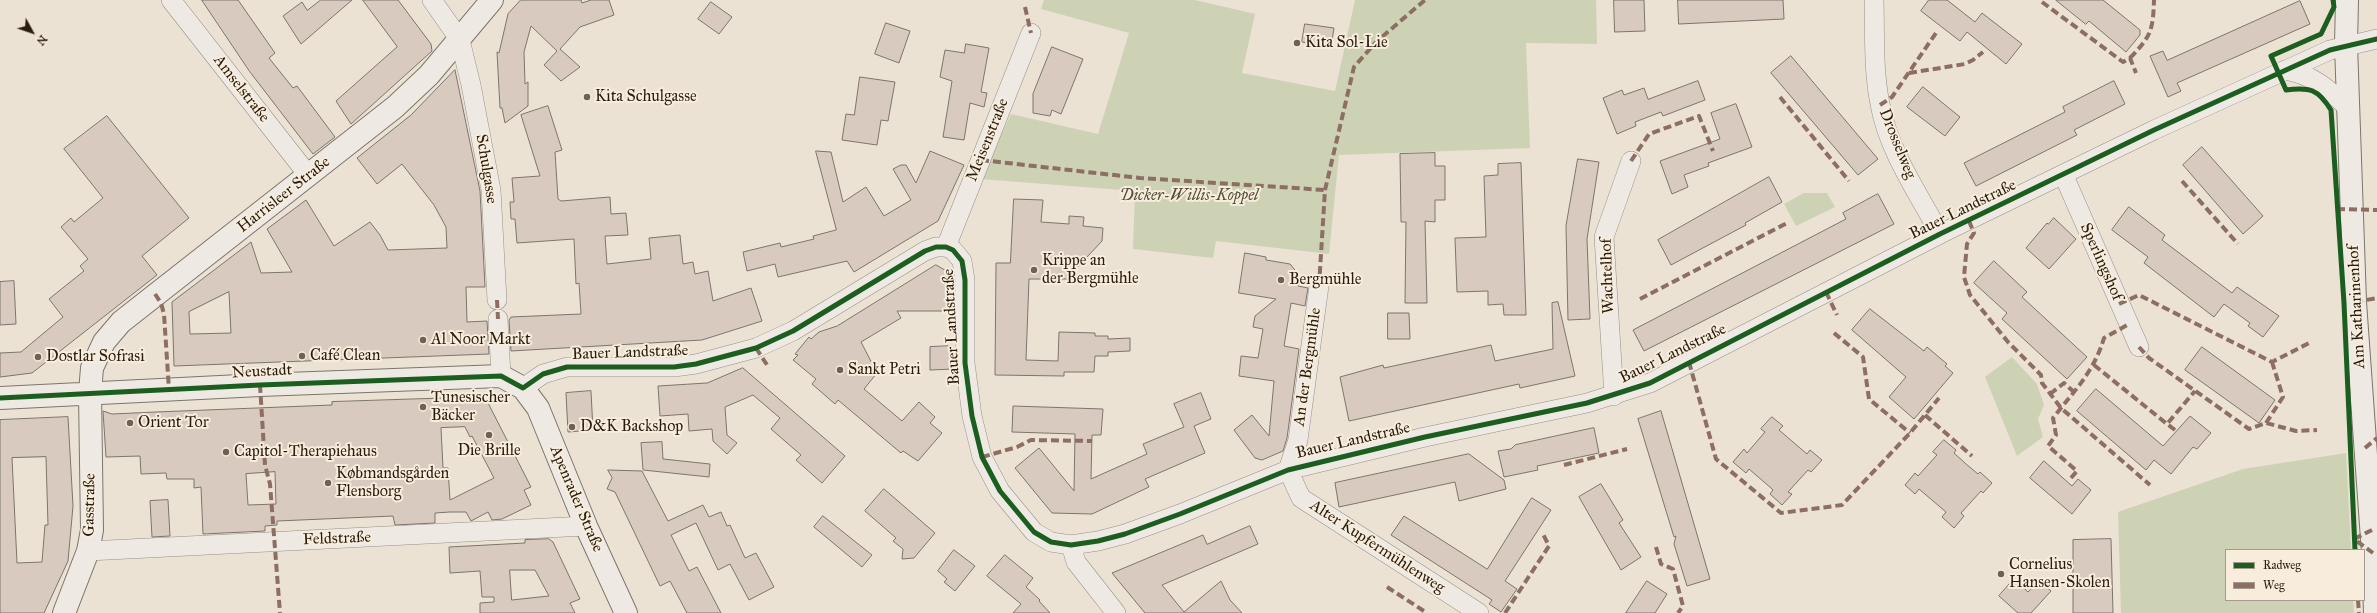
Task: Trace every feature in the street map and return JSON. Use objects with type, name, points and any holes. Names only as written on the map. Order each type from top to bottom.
[{"type":"street","points":[[432,0],[460,40]]},
{"type":"street","name":"Harrisleer Straße","points":[[90,393],[92,368],[104,342],[121,322],[395,107],[429,75],[460,40],[492,0]]},
{"type":"street","name":"Drosselweg","points":[[1874,0],[1875,67],[1880,105],[1900,161],[1940,234]]},
{"type":"street","name":"Am Katharinenhof","points":[[2347,0],[2346,45],[2355,302],[2374,530],[2375,613]]},
{"type":"street","name":"Amselstraße","points":[[172,1],[309,176]]},
{"type":"street","name":"Meisenstraße","points":[[946,246],[1031,33]]},
{"type":"street","name":"Bauer Landstraße","points":[[523,388],[543,374],[567,367],[674,368],[696,364],[756,348],[793,331],[925,251],[936,247],[946,246],[953,250],[962,261],[965,280],[965,364],[972,416],[982,457],[1000,491],[1034,532],[1051,542],[1070,545],[1125,534],[1288,470],[1614,396],[1650,383],[1940,234],[2064,176],[2154,130],[2330,50],[2346,45],[2377,39]]},
{"type":"street","name":"Schulgasse","points":[[460,40],[492,190],[497,300]]},
{"type":"street","points":[[2285,70],[2298,72],[2319,82],[2349,109]]},
{"type":"street","name":"Wachtelhof","points":[[1614,396],[1604,237],[1631,161]]},
{"type":"street","name":"Sperlingshof","points":[[2064,176],[2139,347]]},
{"type":"street","name":"An der Bergmühle","points":[[1288,470],[1298,440],[1319,286]]},
{"type":"street","points":[[498,319],[501,376],[523,388]]},
{"type":"street","name":"Neustadt","points":[[0,398],[501,376]]},
{"type":"street","name":"Apenrader Straße","points":[[523,388],[538,408],[586,526],[626,613]]},
{"type":"street","name":"Gasstraße","points":[[64,613],[88,551],[92,530],[90,393]]},
{"type":"street","name":"Alter Kupfermühlenweg","points":[[1288,470],[1301,498],[1479,613]]},
{"type":"street","name":"Feldstraße","points":[[88,551],[586,526]]},
{"type":"street","points":[[1070,545],[1076,562],[1116,613]]},
{"type":"green space","name":"Dicker-Willis-Koppel","points":[[1044,0],[1195,0],[1255,14],[1242,73],[1335,91],[1355,0],[1596,0],[1597,44],[1526,43],[1530,148],[1339,155],[1329,254],[1216,241],[1213,258],[1133,249],[1135,191],[980,179],[1011,114],[1098,134],[1129,33],[1041,9]]},
{"type":"green space","points":[[1804,193],[1827,193],[1835,207],[1796,226],[1784,204]]},
{"type":"green space","points":[[2012,357],[2037,384],[2044,405],[2038,419],[2043,437],[2017,456],[1985,377]]},
{"type":"green space","points":[[2346,453],[2351,549],[2225,549],[2225,601],[2353,601],[2354,613],[2121,613],[2118,512],[2243,469]]},
{"type":"building","points":[[202,0],[238,0],[275,53],[269,58],[293,88],[297,86],[335,137],[313,154],[250,72]]},
{"type":"building","points":[[321,0],[352,0],[301,44],[283,16],[302,2],[307,10]]},
{"type":"building","points":[[363,0],[398,0],[431,44],[432,51],[351,124],[336,101],[397,47]]},
{"type":"building","points":[[521,0],[581,0],[582,3],[591,0],[609,0],[614,15],[580,27],[560,49],[580,67],[561,81],[544,65],[557,51],[531,26],[524,52],[525,84],[528,82],[528,106],[505,123],[502,108],[500,108],[497,52],[499,53],[508,14]]},
{"type":"building","points":[[1614,0],[1644,0],[1645,31],[1615,32]]},
{"type":"building","points":[[1678,0],[1783,0],[1784,19],[1679,24]]},
{"type":"building","points":[[1929,0],[1947,0],[1975,22],[1982,13],[2022,44],[2006,64],[1967,32],[1960,41],[1921,11]]},
{"type":"building","points":[[2056,0],[2103,0],[2140,30],[2140,35],[2126,52],[2089,21],[2086,24]]},
{"type":"building","points":[[2300,1],[2310,24],[2177,83],[2181,91],[2168,97],[2150,56],[2163,51],[2167,60]]},
{"type":"building","points":[[711,2],[732,17],[719,34],[698,19]]},
{"type":"building","points":[[886,23],[910,31],[899,63],[875,54]]},
{"type":"building","points":[[1305,24],[1334,28],[1331,47],[1302,42]]},
{"type":"building","points":[[966,44],[989,48],[981,92],[987,93],[984,107],[970,103],[964,140],[943,137],[952,81],[940,77],[945,50],[964,53]]},
{"type":"building","points":[[1052,47],[1083,59],[1061,114],[1052,110],[1050,116],[1033,113],[1033,94]]},
{"type":"building","points":[[1791,56],[1878,159],[1858,175],[1771,73]]},
{"type":"building","points":[[455,70],[480,191],[485,287],[466,287],[467,322],[487,321],[489,354],[174,366],[172,302],[251,242],[261,273],[292,272],[267,229],[306,200],[334,246],[370,222],[380,235],[388,250],[447,248],[446,227],[434,205],[402,164],[377,184],[357,158],[411,115]],"holes":[[[229,292],[231,333],[190,334],[189,312]]]},
{"type":"building","points":[[860,77],[895,82],[888,121],[881,120],[877,145],[842,140],[846,114],[854,115]]},
{"type":"building","points":[[1698,81],[1705,100],[1663,116],[1661,112],[1635,122],[1636,126],[1617,134],[1603,98],[1622,90],[1624,95],[1644,88],[1648,99]]},
{"type":"building","points":[[2114,81],[2125,104],[2074,130],[2077,135],[1976,186],[1964,163],[2065,112],[2063,107]]},
{"type":"building","points":[[1923,87],[1960,117],[1945,136],[1907,107]]},
{"type":"building","points":[[1736,104],[1752,147],[1708,163],[1709,166],[1684,175],[1688,187],[1672,194],[1660,161],[1720,139],[1711,113]]},
{"type":"building","points":[[548,106],[562,150],[555,152],[558,199],[561,201],[610,197],[611,214],[626,213],[628,235],[605,236],[607,264],[651,259],[649,238],[680,235],[683,264],[693,262],[695,274],[708,271],[713,301],[751,288],[762,321],[702,340],[511,351],[509,320],[511,317],[581,314],[579,283],[576,284],[574,239],[517,243],[515,219],[511,219],[510,202],[514,202],[512,178],[540,176],[521,115]]},
{"type":"building","points":[[107,116],[189,218],[142,256],[157,275],[32,373],[0,377],[0,353],[21,352],[63,317],[49,299],[84,271],[80,266],[88,259],[61,227],[71,218],[74,222],[103,198],[64,149]]},
{"type":"building","points":[[2202,147],[2263,216],[2243,234],[2183,165]]},
{"type":"building","points":[[816,151],[831,152],[843,202],[866,187],[884,216],[911,200],[893,169],[901,165],[906,165],[916,183],[930,151],[964,165],[938,221],[854,272],[847,261],[778,277],[775,264],[747,271],[743,252],[780,243],[781,247],[814,239],[813,236],[836,230]]},
{"type":"building","points":[[1435,153],[1435,166],[1445,166],[1445,200],[1435,200],[1435,222],[1425,221],[1427,303],[1405,303],[1406,222],[1401,222],[1400,154]]},
{"type":"building","points":[[1578,159],[1599,162],[1587,239],[1590,319],[1568,320],[1566,226]]},
{"type":"building","points":[[1521,163],[1526,315],[1504,315],[1503,304],[1488,305],[1488,291],[1457,292],[1455,238],[1486,237],[1484,176],[1498,175],[1498,164]]},
{"type":"building","points":[[1769,177],[1782,202],[1745,223],[1746,225],[1671,265],[1658,240]]},
{"type":"building","points":[[1878,194],[1894,224],[1644,351],[1633,330],[1846,219],[1843,213]]},
{"type":"building","points":[[1014,199],[1043,200],[1041,222],[1069,224],[1069,216],[1084,217],[1083,226],[1103,228],[1102,241],[1072,273],[1071,279],[1029,279],[1026,360],[1058,361],[1059,332],[1095,333],[1095,336],[1108,336],[1108,339],[1130,338],[1130,351],[1108,352],[1108,356],[1095,356],[1094,372],[1064,372],[1064,376],[995,375],[996,263],[1010,263]]},
{"type":"building","points":[[2129,207],[2165,235],[2162,240],[2232,293],[2237,287],[2279,316],[2263,337],[2248,326],[2250,323],[2224,304],[2214,317],[2144,263],[2148,257],[2112,230]]},
{"type":"building","points":[[2054,218],[2076,239],[2049,269],[2026,248],[2047,223],[2048,224]]},
{"type":"building","points":[[1245,253],[1266,257],[1266,260],[1290,264],[1299,275],[1298,286],[1308,288],[1305,306],[1291,303],[1284,346],[1299,349],[1287,438],[1283,451],[1262,460],[1255,458],[1234,430],[1252,415],[1269,436],[1274,381],[1239,376],[1241,356],[1258,358],[1263,329],[1253,327],[1255,316],[1276,299],[1239,293]]},
{"type":"building","points":[[1994,261],[2027,292],[2022,297],[2087,357],[2067,379],[2002,319],[2007,313],[1974,283]]},
{"type":"building","points":[[936,265],[952,274],[953,311],[897,311],[901,318],[861,342],[877,373],[864,389],[902,421],[919,402],[935,417],[930,423],[942,433],[918,461],[903,451],[901,453],[838,400],[835,404],[812,384],[816,379],[793,360],[798,355],[795,354],[809,337],[811,339],[819,332],[837,326]]},
{"type":"building","points":[[14,281],[16,324],[0,325],[0,282]]},
{"type":"building","points":[[1558,302],[1575,376],[1520,388],[1519,384],[1349,421],[1340,377],[1383,365],[1384,368],[1491,345],[1495,361],[1553,349],[1552,303]]},
{"type":"building","points":[[1870,309],[1924,351],[1927,347],[1947,364],[1945,366],[1953,373],[1914,419],[1889,397],[1906,377],[1852,330]]},
{"type":"building","points":[[1388,313],[1409,313],[1410,339],[1388,339]]},
{"type":"building","points":[[952,346],[953,369],[930,370],[930,347]]},
{"type":"building","points":[[2202,347],[2275,400],[2259,423],[2185,370]]},
{"type":"building","points":[[743,368],[845,456],[822,483],[796,460],[801,455],[771,429],[780,418],[753,395],[725,407],[727,435],[737,443],[727,454],[713,441],[712,429],[689,431],[688,414],[660,416],[658,386],[707,383]]},
{"type":"building","points":[[2096,389],[2163,446],[2190,416],[2211,433],[2197,449],[2193,447],[2171,474],[2154,460],[2146,470],[2077,411]]},
{"type":"building","points":[[591,391],[593,430],[568,432],[566,393]]},
{"type":"building","points":[[1201,393],[1211,419],[1194,426],[1205,453],[1145,479],[1149,487],[1092,514],[1052,513],[1015,468],[1039,448],[1074,491],[1075,434],[1012,432],[1013,406],[1103,409],[1101,435],[1092,435],[1091,479],[1147,454],[1143,444],[1184,427],[1174,404]]},
{"type":"building","points":[[480,397],[487,401],[531,487],[524,490],[531,505],[502,519],[492,520],[488,512],[471,521],[466,512],[450,512],[435,513],[435,523],[395,525],[393,516],[277,521],[277,525],[265,526],[265,531],[203,534],[201,487],[194,488],[194,479],[167,479],[166,473],[141,474],[140,456],[106,457],[103,411],[112,414],[332,405],[332,402]],"holes":[[[465,427],[470,437],[472,436],[494,478],[450,500],[448,468],[443,468],[441,428]],[[275,472],[276,504],[248,505],[246,474]]]},
{"type":"building","points":[[1661,411],[1710,579],[1687,586],[1674,544],[1676,536],[1674,537],[1638,419]]},
{"type":"building","points":[[68,417],[73,506],[68,561],[44,613],[0,613],[0,420]],"holes":[[[46,457],[48,525],[45,525],[42,562],[17,563],[12,458]]]},
{"type":"building","points":[[1772,417],[1783,426],[1779,430],[1807,454],[1810,450],[1822,460],[1811,472],[1808,470],[1788,492],[1792,494],[1782,505],[1770,494],[1773,490],[1771,488],[1749,469],[1746,473],[1733,462],[1744,449],[1747,453],[1765,432],[1761,429]]},
{"type":"building","points":[[1594,428],[1599,453],[1537,466],[1538,470],[1504,477],[1498,451],[1511,449],[1515,445]]},
{"type":"building","points":[[1944,440],[1956,450],[1954,453],[1966,464],[1978,474],[1980,472],[1992,483],[1983,493],[1981,491],[1961,513],[1964,516],[1954,528],[1942,517],[1946,512],[1919,489],[1915,494],[1905,485],[1915,473],[1918,476],[1937,455],[1933,452]]},
{"type":"building","points":[[662,442],[663,459],[710,464],[709,477],[643,470],[641,443]]},
{"type":"building","points":[[1469,454],[1504,480],[1506,489],[1459,501],[1455,482],[1339,507],[1335,483]]},
{"type":"building","points":[[2044,461],[2072,486],[2078,479],[2091,490],[2072,514],[2030,478]]},
{"type":"building","points":[[608,470],[642,471],[668,521],[703,505],[709,517],[721,512],[727,526],[730,525],[745,558],[756,553],[774,587],[749,600],[730,564],[718,570],[696,523],[671,535],[689,571],[697,567],[721,613],[687,613],[670,581],[660,586],[615,492],[607,489],[612,478]]},
{"type":"building","points":[[1601,484],[1623,520],[1619,523],[1641,557],[1621,570],[1579,497]]},
{"type":"building","points":[[884,489],[935,533],[914,558],[902,559],[903,549],[893,541],[896,538],[865,511]]},
{"type":"building","points":[[1532,498],[1551,510],[1505,581],[1517,589],[1501,612],[1489,604],[1492,600],[1391,535],[1404,516],[1487,569]]},
{"type":"building","points":[[168,500],[170,536],[152,537],[150,501]]},
{"type":"building","points":[[823,516],[872,555],[862,567],[814,527]]},
{"type":"building","points":[[1250,526],[1258,544],[1162,585],[1184,612],[1221,581],[1230,600],[1242,613],[1145,613],[1112,573],[1203,535],[1207,544]]},
{"type":"building","points":[[549,539],[553,542],[580,599],[570,603],[575,613],[480,613],[480,603],[494,602],[494,597],[482,597],[480,571],[450,573],[449,547],[525,543],[525,540]],"holes":[[[510,570],[535,570],[549,596],[512,600]]]},
{"type":"building","points":[[2111,539],[2113,613],[2073,613],[2073,540]]},
{"type":"building","points":[[954,550],[975,566],[955,591],[944,582],[947,579],[938,571]]},
{"type":"building","points":[[1005,555],[1033,578],[1026,587],[1040,600],[1039,601],[1050,613],[1013,613],[1021,604],[987,576]]},
{"type":"building","points":[[2014,579],[2028,592],[2039,580],[2051,591],[2031,613],[2018,613],[1999,596]]},
{"type":"building","points":[[1647,581],[1667,594],[1655,613],[1626,613]]},
{"type":"marked path","points":[[1319,286],[1325,190],[1354,67],[1376,42],[1425,0]]},
{"type":"marked path","points":[[2130,58],[2147,38],[2150,32],[2153,19],[2154,0]]},
{"type":"marked path","points":[[2042,2],[2123,62],[2130,58],[2136,73]]},
{"type":"marked path","points":[[1025,7],[1031,33]]},
{"type":"marked path","points":[[1880,105],[1892,97],[1938,30]]},
{"type":"marked path","points":[[1909,73],[1965,64],[1983,52]]},
{"type":"marked path","points":[[1780,97],[1849,181]]},
{"type":"marked path","points":[[1631,161],[1649,134],[1699,116],[1713,151]]},
{"type":"marked path","points":[[981,160],[1140,178],[1325,190]]},
{"type":"marked path","points":[[2182,181],[2238,244]]},
{"type":"marked path","points":[[2337,209],[2377,210]]},
{"type":"marked path","points":[[1969,221],[1974,233],[1967,244],[1964,277],[1970,295],[2008,342],[2041,375],[2042,383],[2061,408],[2150,485]]},
{"type":"marked path","points":[[1640,299],[1789,222]]},
{"type":"marked path","points":[[1826,292],[1837,315]]},
{"type":"marked path","points":[[155,294],[161,303],[164,314],[169,390]]},
{"type":"marked path","points":[[2119,304],[2139,295],[2272,362],[2311,342]]},
{"type":"marked path","points":[[2355,302],[2377,298]]},
{"type":"marked path","points":[[497,300],[498,319]]},
{"type":"marked path","points":[[2071,478],[2077,471],[2048,446],[2056,435],[2053,418],[2083,381],[2095,361],[2104,338],[2129,324]]},
{"type":"marked path","points":[[1834,333],[1863,357],[1869,399],[1910,433]]},
{"type":"marked path","points":[[2139,347],[2149,358],[2249,429],[2266,423],[2296,431],[2317,430]]},
{"type":"marked path","points":[[756,348],[769,368]]},
{"type":"marked path","points":[[1689,362],[1716,459],[1781,513],[1842,505],[1910,433],[1939,398]]},
{"type":"marked path","points":[[2266,423],[2283,397],[2272,362]]},
{"type":"marked path","points":[[2094,365],[2167,424]]},
{"type":"marked path","points":[[2050,394],[2064,383],[2074,392]]},
{"type":"marked path","points":[[260,385],[265,465],[270,484],[280,613]]},
{"type":"marked path","points":[[2175,430],[2167,424],[2195,391]]},
{"type":"marked path","points":[[1925,415],[1972,456]]},
{"type":"marked path","points":[[2365,448],[2377,438]]},
{"type":"marked path","points":[[982,457],[1017,447],[1031,440],[1092,441]]},
{"type":"marked path","points":[[1564,465],[1627,449]]},
{"type":"marked path","points":[[2372,530],[2354,539],[2373,553]]},
{"type":"marked path","points":[[1505,613],[1549,546],[1542,532]]},
{"type":"marked path","points":[[1656,547],[1661,564],[1673,569],[1683,606],[1678,613]]},
{"type":"marked path","points":[[1387,587],[1427,613]]},
{"type":"marked path","points":[[2358,601],[2359,613]]},
{"type":"cycle path","points":[[2333,0],[2334,7],[2321,34],[2271,56],[2286,90],[2307,89],[2313,91],[2322,98],[2331,110],[2344,303],[2355,549]]},
{"type":"cycle path","points":[[0,398],[260,385],[501,376],[523,388],[543,374],[567,367],[674,367],[696,364],[756,348],[793,331],[925,251],[936,247],[946,247],[953,250],[962,261],[965,280],[965,363],[972,416],[982,457],[1000,491],[1034,532],[1051,542],[1071,545],[1098,541],[1125,534],[1180,514],[1288,470],[1425,437],[1587,403],[1650,383],[1940,234],[2154,130],[2330,50],[2377,39]]},
{"type":"place","name":"Kita Sol-Lie","points":[[1297,43]]},
{"type":"place","name":"Kita Schulgasse","points":[[587,97]]},
{"type":"place","name":"Krippe an der Bergmühle","points":[[1034,270]]},
{"type":"place","name":"Bergmühle","points":[[1281,280]]},
{"type":"place","name":"Al Noor Markt","points":[[423,340]]},
{"type":"place","name":"Café Clean","points":[[302,356]]},
{"type":"place","name":"Dostlar Sofrasi","points":[[38,357]]},
{"type":"place","name":"Sankt Petri","points":[[840,370]]},
{"type":"place","name":"Tunesischer Bäcker","points":[[423,407]]},
{"type":"place","name":"Orient Tor","points":[[130,423]]},
{"type":"place","name":"D&K Backshop","points":[[572,427]]},
{"type":"place","name":"Die Brille","points":[[489,435]]},
{"type":"place","name":"Capitol-Therapiehaus","points":[[226,452]]},
{"type":"place","name":"Købmandsgården Flensborg","points":[[328,483]]},
{"type":"place","name":"Cornelius Hansen-Skolen","points":[[2001,574]]}]
